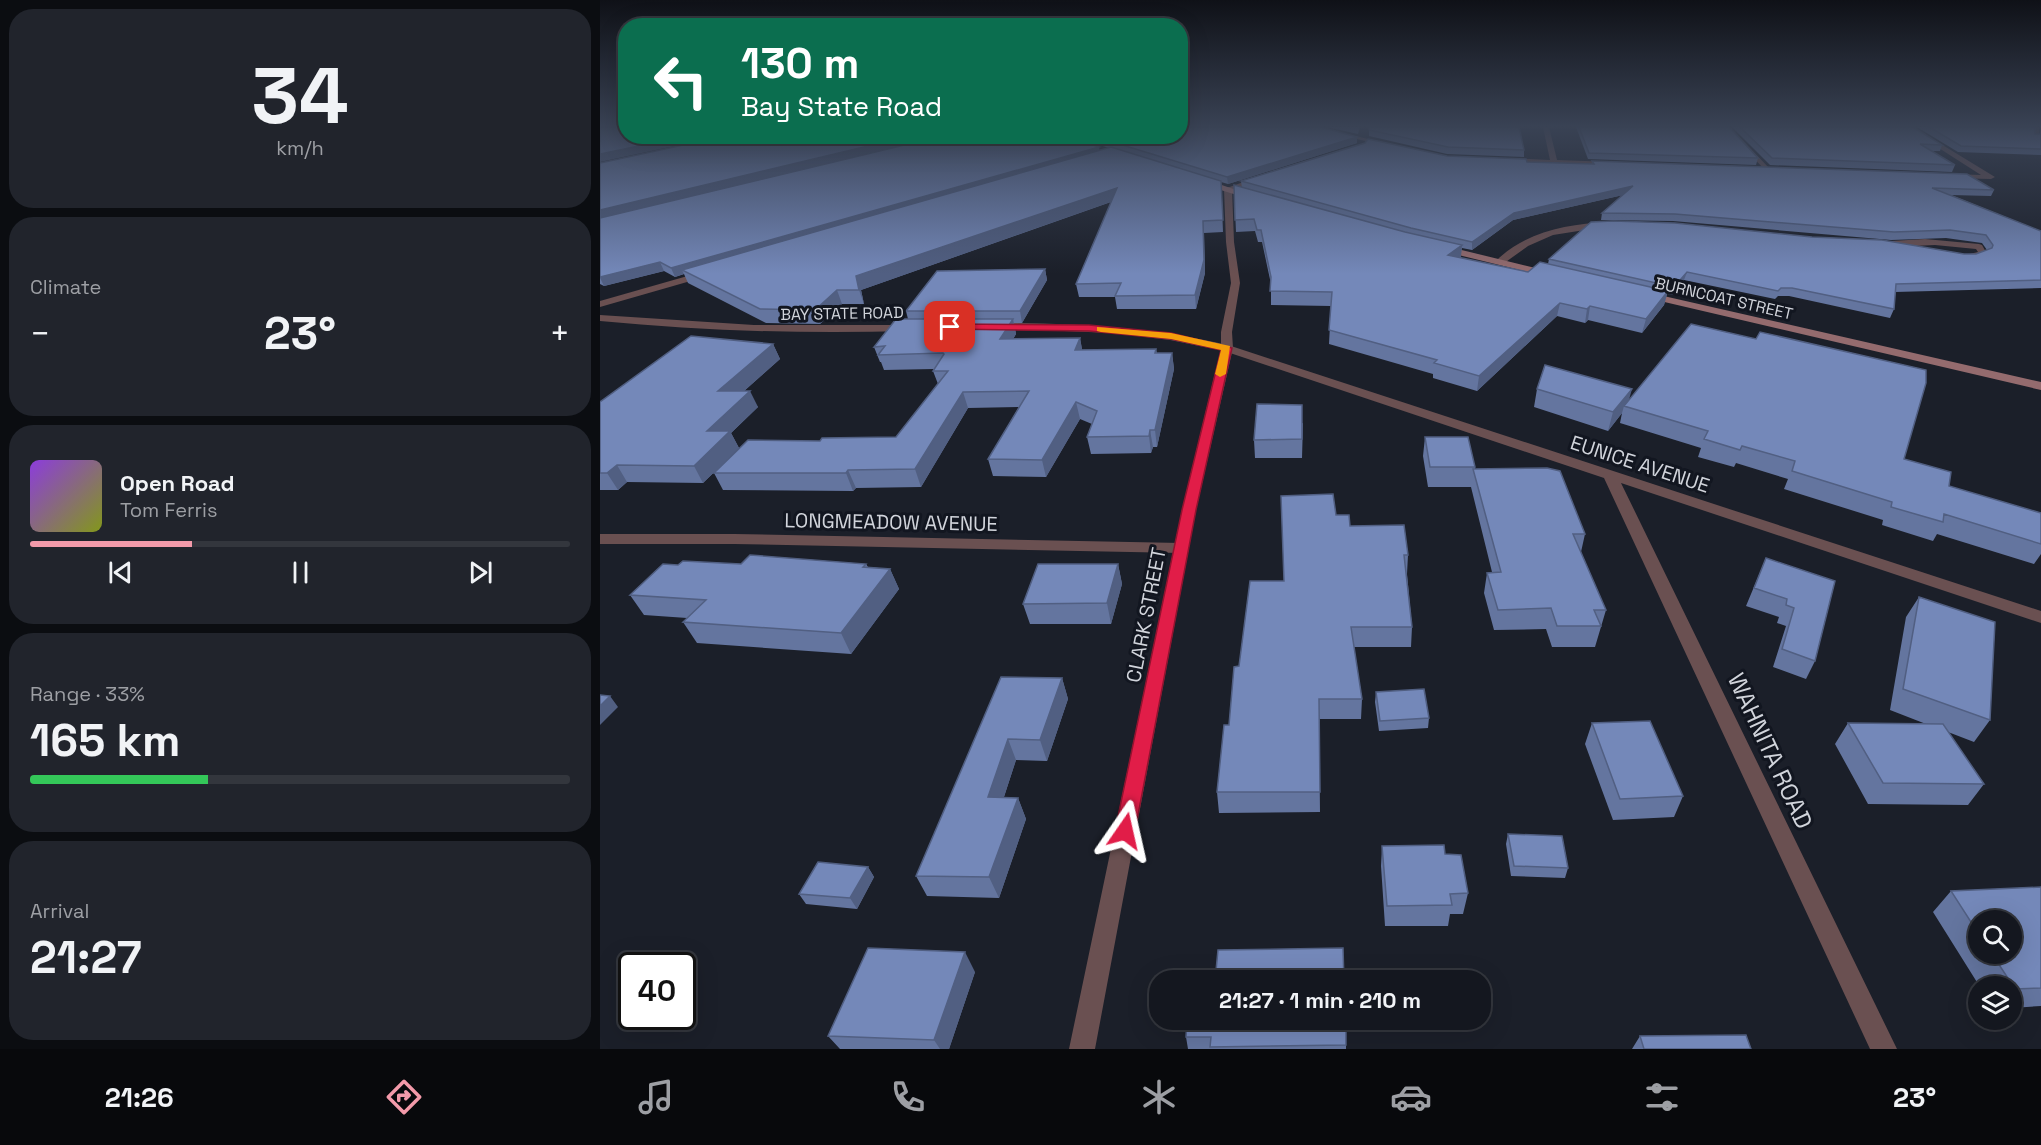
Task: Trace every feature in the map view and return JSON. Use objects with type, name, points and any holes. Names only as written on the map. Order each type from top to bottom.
[{"type":"main road","points":[[1192,178],[1269,201]]},
{"type":"main road","points":[[1429,245],[1558,276]]},
{"type":"main road","name":"BURNCOAT STREET","points":[[1635,293],[2041,386]]},
{"type":"street","points":[[1228,189],[1267,176]]},
{"type":"street","points":[[1944,176],[1991,177],[1989,176]]},
{"type":"street","name":"CLARK STREET","points":[[1082,1049],[1181,548],[1227,348],[1225,334],[1235,288],[1236,266],[1231,250],[1231,204],[1228,189]]},
{"type":"street","points":[[1500,262],[1521,246],[1548,231],[1586,225],[1620,224]]},
{"type":"street","points":[[1891,244],[1930,241],[1957,242],[1979,247],[1983,254],[1973,258],[1955,256]]},
{"type":"street","points":[[1880,243],[1926,253]]},
{"type":"street","points":[[600,304],[710,273]]},
{"type":"street","name":"BAY STATE ROAD","points":[[600,318],[716,328],[917,327]]},
{"type":"street","points":[[985,326],[1089,328],[1171,336],[1227,348]]},
{"type":"street","name":"EUNICE AVENUE","points":[[1227,348],[2041,617]]},
{"type":"street","name":"WAHNITA ROAD","points":[[1610,475],[1884,1049]]},
{"type":"street","name":"LONGMEADOW AVENUE","points":[[600,539],[1181,548]]},
{"type":"building","points":[[600,176],[743,176],[600,210]]},
{"type":"building","points":[[775,176],[997,176],[671,268],[660,262],[600,277],[600,218]]},
{"type":"building","points":[[1010,176],[1205,176],[1221,181],[1223,220],[1203,221],[1204,260],[1195,295],[1115,296],[1121,283],[1076,284],[1117,188],[856,276],[859,290],[837,290],[815,310],[760,309],[682,270]]},
{"type":"building","points":[[1257,176],[1970,176],[1994,190],[1932,188],[2041,231],[2041,280],[1896,284],[1894,309],[1792,288],[1781,288],[1778,291],[1687,272],[1674,287],[1549,259],[1591,222],[1613,221],[1675,223],[1812,237],[1882,240],[1964,254],[1976,254],[1992,248],[1993,245],[1986,235],[1950,230],[1894,232],[1675,214],[1602,213],[1633,186],[1514,213],[1472,242],[1411,228],[1241,181]]},
{"type":"building","points":[[1234,185],[1405,232],[1462,245],[1448,255],[1528,272],[1540,262],[1668,291],[1646,319],[1590,306],[1587,309],[1560,303],[1479,376],[1434,363],[1437,360],[1329,330],[1332,292],[1270,291],[1271,277],[1261,230],[1257,230],[1254,219],[1235,220]]},
{"type":"building","points":[[1045,269],[1020,311],[906,311],[937,271]]},
{"type":"building","points":[[896,319],[1013,319],[1000,339],[1080,338],[1075,350],[1156,349],[1155,353],[1172,353],[1155,430],[1150,430],[1149,436],[1087,437],[1097,411],[1076,402],[1042,460],[988,459],[1029,391],[963,392],[915,469],[848,470],[846,473],[714,473],[748,440],[820,441],[822,438],[896,437],[948,371],[933,371],[943,353],[878,355],[885,346],[874,347]]},
{"type":"building","points":[[1691,324],[1756,339],[1760,332],[1926,370],[1926,383],[1904,459],[1951,472],[1949,486],[2041,513],[2041,544],[1944,514],[1943,522],[1891,507],[1892,502],[1792,471],[1795,461],[1742,446],[1740,450],[1704,439],[1708,431],[1624,406]]},
{"type":"building","points":[[691,336],[773,344],[718,391],[750,391],[707,431],[730,431],[694,466],[617,465],[607,473],[600,473],[600,402]]},
{"type":"building","points":[[1545,365],[1632,389],[1613,412],[1537,389]]},
{"type":"building","points":[[1257,404],[1302,405],[1302,439],[1254,440]]},
{"type":"building","points":[[1425,437],[1468,437],[1475,467],[1430,467]]},
{"type":"building","points":[[1547,468],[1560,471],[1585,534],[1573,534],[1606,610],[1594,610],[1601,626],[1557,626],[1551,608],[1498,610],[1487,573],[1501,572],[1473,469]]},
{"type":"building","points":[[1333,494],[1336,515],[1349,515],[1350,526],[1404,525],[1408,555],[1404,555],[1412,627],[1351,627],[1362,699],[1319,699],[1320,792],[1217,792],[1224,725],[1229,725],[1234,667],[1239,666],[1250,581],[1284,581],[1281,496]]},
{"type":"building","points":[[750,555],[866,564],[863,567],[890,569],[841,633],[683,622],[706,600],[630,595],[663,564],[678,565],[683,561],[741,564]]},
{"type":"building","points":[[1766,558],[1835,581],[1815,661],[1782,649],[1794,608],[1786,605],[1787,599],[1754,588]]},
{"type":"building","points":[[1038,564],[1118,564],[1107,603],[1023,604]]},
{"type":"building","points":[[1919,597],[1995,622],[1990,720],[1903,689]]},
{"type":"building","points":[[1001,677],[1062,678],[1040,740],[1008,739],[988,797],[1018,798],[989,877],[916,876]]},
{"type":"building","points":[[1424,689],[1429,718],[1380,721],[1376,692]]},
{"type":"building","points":[[600,695],[610,696],[600,706]]},
{"type":"building","points":[[1650,721],[1683,796],[1620,799],[1592,723]]},
{"type":"building","points":[[1848,723],[1943,724],[1984,784],[1883,783]]},
{"type":"building","points":[[1508,834],[1562,836],[1568,868],[1514,866]]},
{"type":"building","points":[[1444,845],[1445,854],[1461,855],[1468,893],[1450,894],[1452,905],[1387,906],[1382,846]]},
{"type":"building","points":[[818,862],[868,867],[850,898],[799,894]]},
{"type":"building","points":[[2041,887],[2041,988],[2022,989],[2022,976],[2006,976],[1999,964],[2022,964],[2022,910],[1968,910],[1968,917],[1951,891]]},
{"type":"building","points":[[868,948],[965,952],[934,1040],[828,1036]]},
{"type":"building","points":[[1343,948],[1344,970],[1216,970],[1218,950]]},
{"type":"building","points":[[1186,1030],[1346,1030],[1346,1045],[1210,1047],[1211,1037],[1186,1037]]},
{"type":"building","points":[[1746,1035],[1751,1049],[1644,1049],[1640,1036]]},
{"type":"slow traffic","points":[[1101,329],[1171,336],[1227,348],[1220,374]]},
{"type":"route","points":[[950,327],[1089,328],[1171,336],[1227,348],[1189,510],[1125,831]]}]
